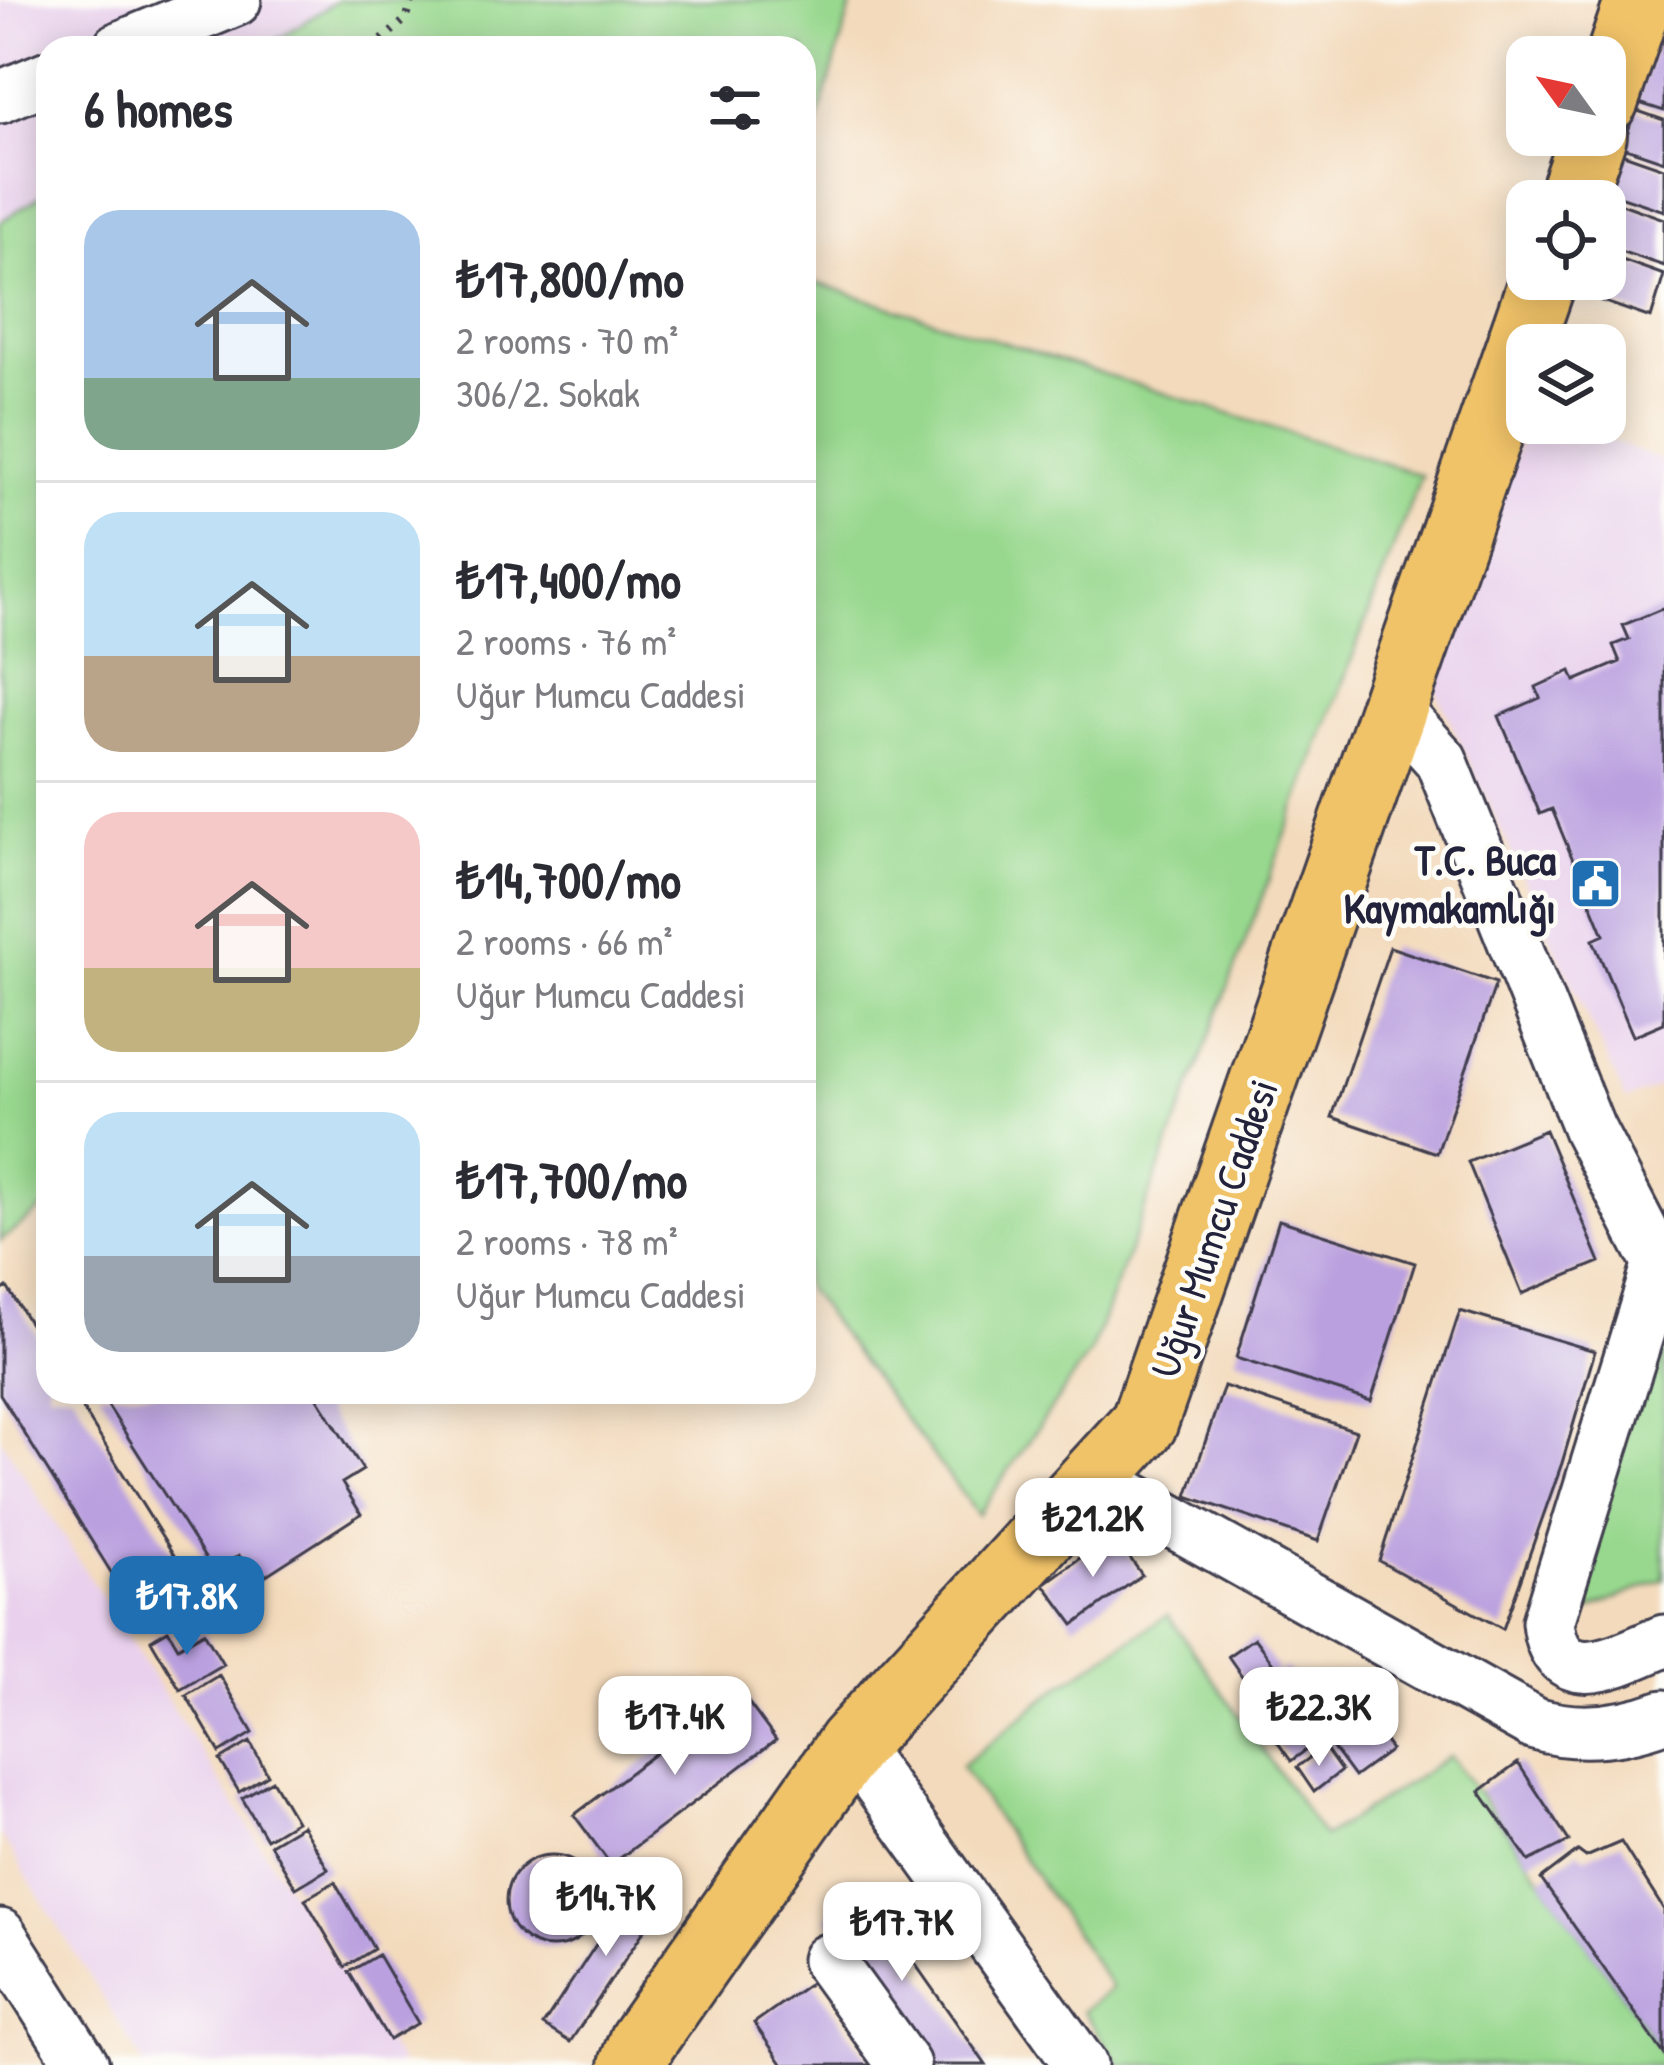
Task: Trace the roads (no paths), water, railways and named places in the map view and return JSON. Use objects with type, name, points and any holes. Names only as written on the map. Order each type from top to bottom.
[{"type":"main road","points":[[1626,40],[1640,0]]},
{"type":"main road","name":"Uğur Mumcu Caddesi","points":[[630,2057],[851,1744],[1144,1423],[1536,300]]},
{"type":"street","points":[[148,36],[236,0]]},
{"type":"street","points":[[0,97],[36,82]]},
{"type":"street","points":[[1395,709],[1441,760],[1589,1129],[1663,1266],[1548,1622],[1563,1656],[1586,1668],[1599,1669],[1664,1641]]},
{"type":"street","points":[[1093,1477],[1535,1724],[1558,1731],[1611,1731],[1664,1716]]},
{"type":"street","points":[[851,1744],[1081,2065]]},
{"type":"street","points":[[0,1936],[83,2065]]},
{"type":"street","points":[[828,1960],[904,2065]]},
{"type":"place","name":"T.C. Buca Kaymakamlığı","points":[[1595,883]]}]
